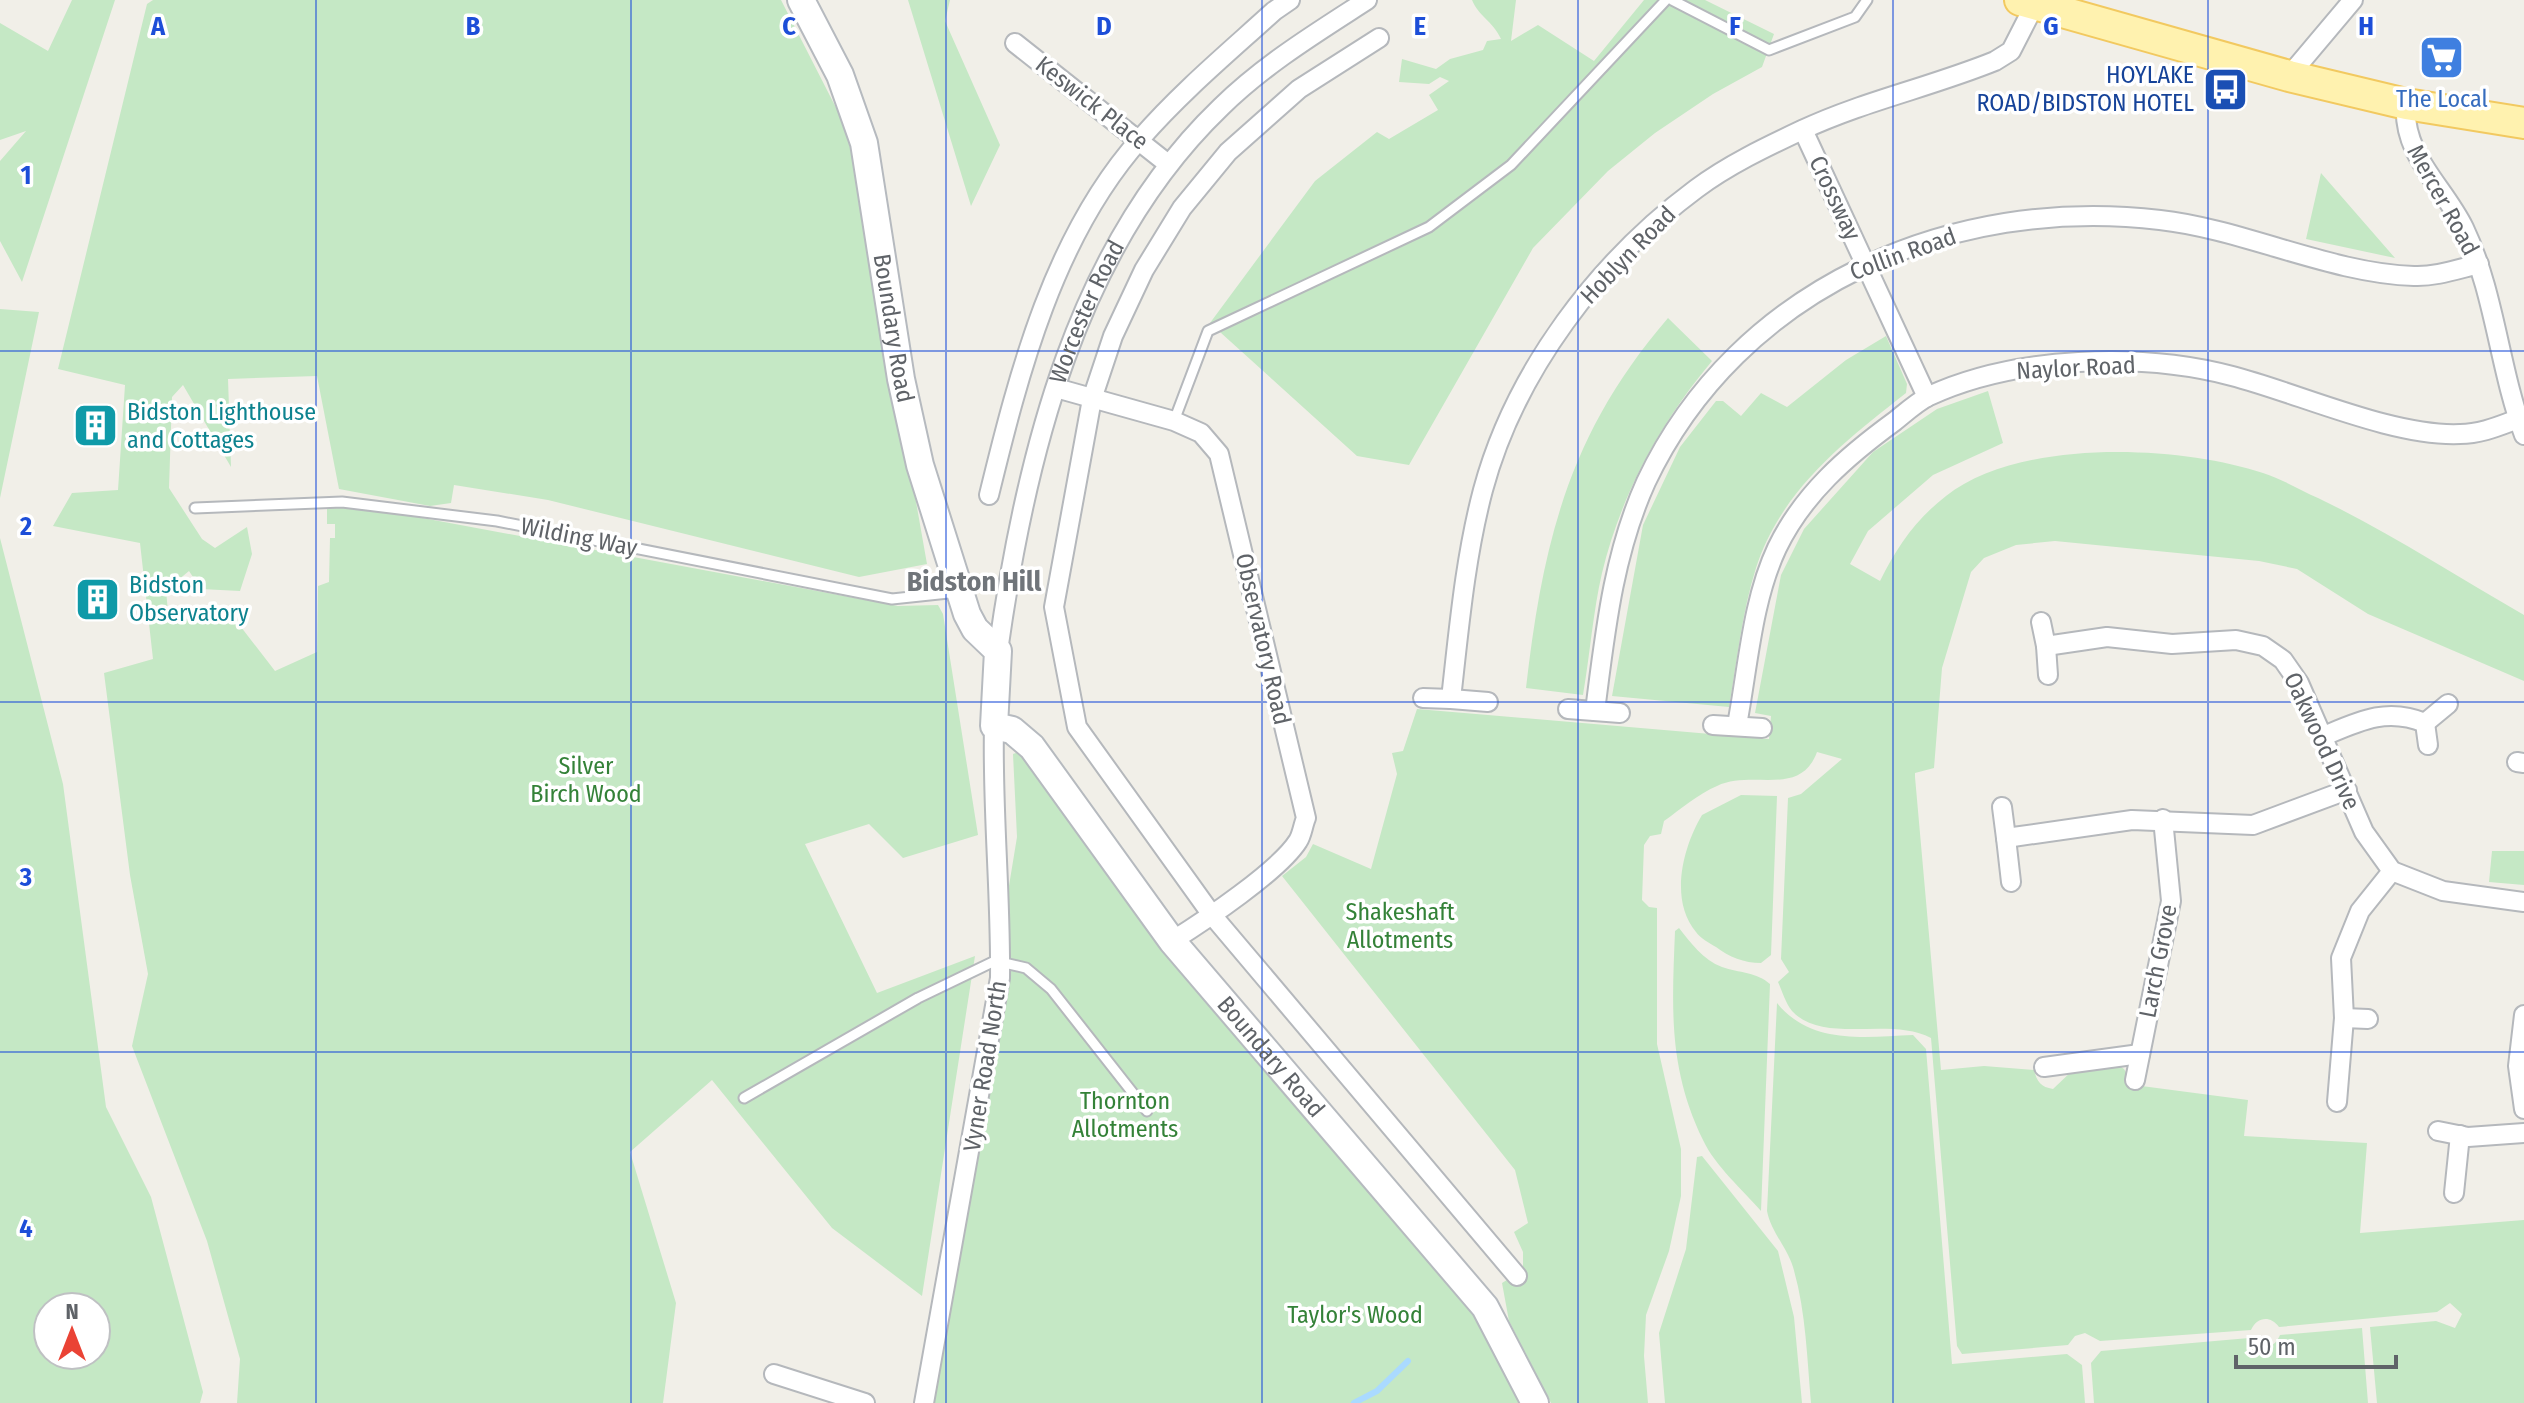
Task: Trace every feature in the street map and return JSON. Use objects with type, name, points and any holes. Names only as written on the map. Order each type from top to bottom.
[{"type":"main road","name":"Boundary Road","points":[[801,0],[840,75],[864,143],[901,379],[920,465],[960,592],[975,629],[998,651]]},
{"type":"main road","points":[[2027,3],[2289,76],[2406,104],[2524,123]]},
{"type":"main road","name":"Worcester Road","points":[[994,726],[998,651]]},
{"type":"main road","name":"Boundary Road","points":[[994,726],[1012,730],[1032,747],[1172,941],[1485,1307],[1535,1403]]},
{"type":"street","name":"Worcester Road","points":[[989,495],[1023,370],[1060,272],[1089,212],[1139,139],[1274,11],[1290,0]]},
{"type":"street","name":"Worcester Road","points":[[998,651],[1009,568],[1056,388],[1098,281],[1118,241],[1168,164],[1220,107],[1276,58],[1367,0]]},
{"type":"street","points":[[2289,76],[2353,0]]},
{"type":"street","name":"Hoblyn Road","points":[[1451,699],[1465,574],[1484,488],[1504,434],[1541,361],[1598,281],[1649,227],[1698,188],[1803,130],[1866,102],[1995,61],[2011,51],[2027,3]]},
{"type":"street","name":"Worcester Road","points":[[1057,625],[1054,607],[1092,399],[1113,336],[1144,270],[1203,179],[1228,152],[1299,89],[1379,38]]},
{"type":"street","name":"Keswick Place","points":[[1015,43],[1168,164]]},
{"type":"street","name":"Mercer Road","points":[[2406,104],[2404,127],[2410,144],[2449,201],[2479,264],[2521,427]]},
{"type":"street","name":"Crossway","points":[[1803,130],[1927,397]]},
{"type":"street","name":"Collin Road","points":[[1595,711],[1616,568],[1647,482],[1677,428],[1734,359],[1763,331],[1824,286],[1866,263],[1957,232],[2047,216],[2107,215],[2211,229],[2363,268],[2414,276],[2479,264]]},
{"type":"street","name":"Naylor Road","points":[[1737,725],[1765,577],[1792,521],[1835,470],[1927,397],[2000,372],[2096,362],[2173,366],[2230,375],[2348,413],[2459,435],[2521,427]]},
{"type":"street","name":"Observatory Road","points":[[1056,388],[1174,421],[1201,433],[1219,454],[1306,818],[1299,840],[1282,859],[1212,915],[1172,941]]},
{"type":"street","points":[[2041,622],[2048,675]]},
{"type":"street","name":"Boundary Road","points":[[1057,625],[1077,727],[1212,915],[1517,1276]]},
{"type":"street","name":"Oakwood Drive","points":[[2046,646],[2107,637],[2172,644],[2221,639],[2263,646],[2283,660],[2299,683],[2364,832],[2392,871]]},
{"type":"street","points":[[1423,698],[1488,702]]},
{"type":"street","points":[[2425,723],[2448,704]]},
{"type":"street","points":[[1568,709],[1620,713]]},
{"type":"street","points":[[2324,736],[2376,716],[2399,715],[2425,723]]},
{"type":"street","points":[[2425,723],[2428,745]]},
{"type":"street","points":[[1713,725],[1762,728]]},
{"type":"street","name":"Vyner Road North","points":[[924,1403],[975,1127],[1000,960],[992,790],[994,726]]},
{"type":"street","points":[[2006,838],[2132,820],[2253,825],[2347,790]]},
{"type":"street","points":[[2002,807],[2011,882]]},
{"type":"street","name":"Larch Grove","points":[[2135,1080],[2171,901],[2163,819]]},
{"type":"street","points":[[2337,1102],[2344,1018],[2340,974],[2348,932],[2360,911],[2392,871],[2443,891],[2524,902]]},
{"type":"street","points":[[2524,1015],[2518,1066],[2524,1109]]},
{"type":"street","points":[[2344,1018],[2368,1019]]},
{"type":"street","points":[[2044,1067],[2140,1054]]},
{"type":"street","points":[[2438,1131],[2460,1135],[2524,1133]]},
{"type":"street","points":[[2454,1193],[2460,1135]]},
{"type":"street","points":[[774,1374],[865,1403]]},
{"type":"lane","points":[[1174,421],[1208,331],[1429,227],[1511,165],[1669,0],[1769,50],[1855,17],[1867,0]]},
{"type":"lane","name":"Wilding Way","points":[[195,508],[342,502],[497,521],[892,599],[960,592]]},
{"type":"lane","points":[[744,1098],[918,998],[1000,960],[1026,968],[1051,989],[1147,1111]]},
{"type":"green space","points":[[72,0],[115,0],[22,282],[0,241],[0,161],[26,131],[0,140],[0,23],[48,51]]},
{"type":"green space","name":"Silver Birch Wood","points":[[153,0],[781,0],[852,139],[927,564],[859,577],[548,500],[454,485],[451,503],[430,506],[339,489],[317,376],[228,379],[231,467],[183,385],[172,397],[169,488],[202,539],[215,548],[247,527],[252,554],[240,591],[201,589],[189,571],[166,590],[168,612],[202,624],[231,614],[275,671],[317,652],[318,586],[329,582],[330,538],[335,538],[335,524],[327,524],[327,504],[412,516],[898,606],[938,605],[943,614],[978,835],[903,858],[869,824],[805,844],[877,993],[975,956],[922,1296],[832,1228],[712,1080],[630,1152],[676,1303],[663,1403],[237,1403],[240,1359],[207,1241],[132,1046],[148,974],[130,875],[104,673],[153,659],[140,543],[53,526],[72,493],[118,490],[125,385],[58,369],[147,4]]},
{"type":"green space","points":[[908,0],[950,0],[945,21],[1000,145],[971,206]]},
{"type":"green space","points":[[1472,0],[1516,0],[1511,41],[1538,25],[1594,61],[1644,0],[1705,0],[1774,34],[1762,67],[1713,94],[1655,133],[1608,171],[1533,248],[1409,465],[1357,456],[1210,323],[1315,181],[1377,132],[1389,139],[1438,110],[1429,95],[1449,81],[1440,77],[1429,84],[1399,82],[1402,59],[1436,69],[1450,59],[1483,50],[1487,41],[1501,39]]},
{"type":"green space","points":[[2321,173],[2395,258],[2306,239]]},
{"type":"green space","points":[[0,309],[39,312],[0,498]]},
{"type":"green space","points":[[1668,318],[1712,361],[1660,434],[1620,515],[1602,573],[1583,695],[1526,688],[1541,584],[1566,491],[1606,404],[1634,361]]},
{"type":"green space","points":[[1886,336],[1907,384],[1906,393],[1838,449],[1781,514],[1767,540],[1751,585],[1729,707],[1612,696],[1643,525],[1680,447],[1716,401],[1723,401],[1741,416],[1761,393],[1787,407],[1846,360]]},
{"type":"green space","name":"Shakeshaft Allotments","points":[[1988,391],[2003,443],[1933,475],[1868,531],[1850,564],[1880,581],[1916,524],[1946,496],[1977,477],[2015,464],[2056,456],[2100,452],[2145,453],[2228,464],[2277,478],[2371,525],[2524,615],[2524,681],[2368,614],[2297,569],[2259,561],[2055,541],[2016,545],[1984,558],[1971,572],[1942,668],[1934,768],[1915,773],[1915,777],[1941,1070],[1984,1066],[2034,1070],[2040,1083],[2053,1089],[2073,1070],[2114,1062],[2124,1069],[2134,1085],[2248,1100],[2244,1136],[2367,1143],[2360,1233],[2524,1220],[2524,1403],[2377,1403],[2370,1327],[2436,1321],[2455,1328],[2462,1314],[2450,1303],[2437,1312],[2279,1327],[2264,1319],[2251,1330],[2100,1341],[2085,1333],[2075,1336],[2068,1345],[1962,1354],[1957,1346],[1931,1038],[1896,1029],[1839,1029],[1805,1021],[1792,1011],[1778,982],[1789,972],[1781,959],[1788,798],[1801,794],[1842,759],[1817,752],[1809,766],[1799,774],[1774,780],[1731,782],[1710,789],[1664,821],[1661,834],[1650,836],[1644,845],[1642,900],[1649,907],[1657,908],[1657,1044],[1681,1149],[1681,1196],[1669,1251],[1646,1315],[1644,1356],[1648,1403],[1551,1403],[1509,1321],[1502,1283],[1523,1270],[1523,1252],[1514,1232],[1528,1223],[1515,1170],[1282,876],[1306,857],[1313,844],[1371,869],[1397,774],[1392,753],[1403,751],[1417,709],[1769,739],[1771,716],[1755,713],[1781,575],[1804,529],[1873,452],[1937,409]]},
{"type":"green space","points":[[0,538],[63,784],[106,1107],[151,1197],[203,1392],[200,1403],[0,1403]]},
{"type":"green space","name":"Thornton Allotments","points":[[1032,747],[1473,1308],[1522,1403],[924,1403],[1017,837],[1013,754]]},
{"type":"green space","points":[[1741,795],[1777,796],[1771,955],[1761,963],[1731,956],[1700,936],[1688,919],[1681,889],[1689,842],[1702,815]]},
{"type":"green space","points":[[2492,851],[2524,851],[2524,885],[2489,882]]},
{"type":"green space","points":[[1679,928],[1715,964],[1754,975],[1770,984],[1761,1211],[1708,1150],[1683,1088],[1673,1012],[1675,931]]},
{"type":"green space","points":[[1777,1003],[1791,1017],[1822,1032],[1857,1037],[1913,1035],[1926,1049],[1952,1364],[2067,1354],[2082,1365],[2085,1403],[1811,1403],[1801,1300],[1790,1260],[1767,1211]]},
{"type":"green space","points":[[1702,1156],[1778,1251],[1794,1317],[1802,1403],[1665,1403],[1659,1333],[1686,1249],[1697,1157]]},
{"type":"green space","points":[[2362,1328],[2368,1403],[2094,1403],[2091,1363],[2101,1351],[2249,1338],[2257,1346],[2266,1347],[2274,1344],[2280,1335]]},
{"type":"waterway","points":[[1354,1403],[1377,1391],[1408,1361]]},
{"type":"place","name":"The Local","points":[[2442,57]]},
{"type":"place","name":"HOYLAKE ROAD/BIDSTON HOTEL","points":[[2225,89]]},
{"type":"place","name":"Bidston Lighthouse and Cottages","points":[[96,426]]},
{"type":"place","name":"Bidston Observatory","points":[[98,599]]},
{"type":"district","name":"Bidston Hill","points":[[974,581]]},
{"type":"park label","name":"Taylor's Wood","points":[[1355,1315]]}]
